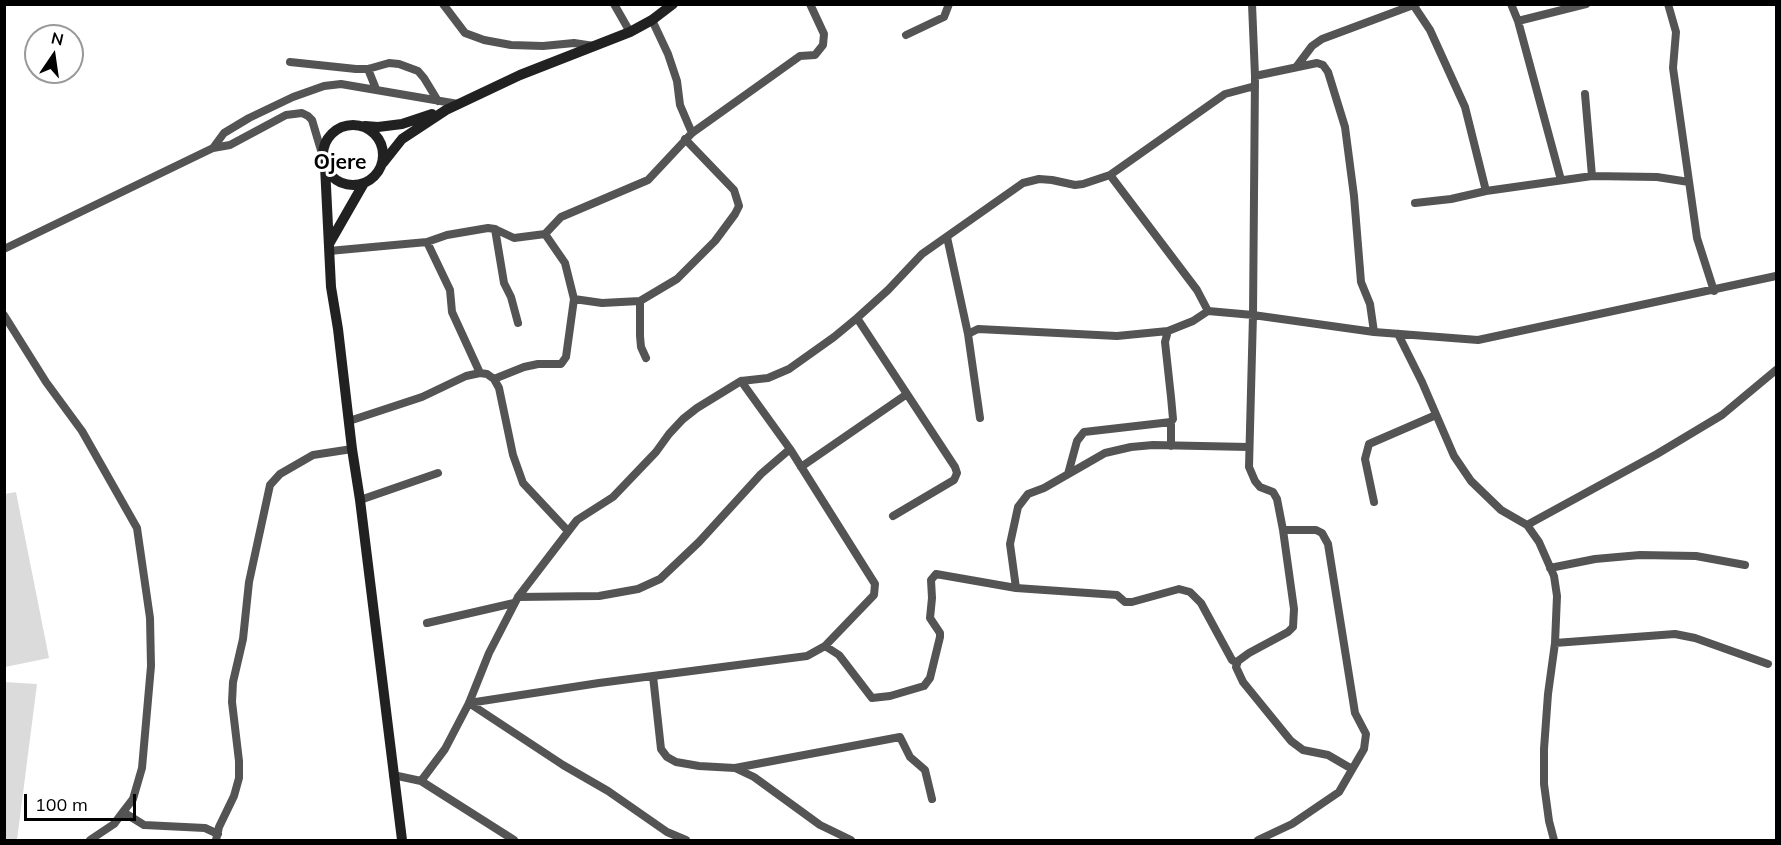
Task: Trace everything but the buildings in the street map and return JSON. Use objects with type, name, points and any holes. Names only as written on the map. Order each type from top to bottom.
[{"type":"street","points":[[443,4],[465,33],[484,40],[511,45],[543,46],[574,43],[594,46]]},
{"type":"street","points":[[614,4],[630,32]]},
{"type":"street","points":[[4,249],[213,147],[230,145],[286,115],[302,113],[312,120],[324,161],[337,181],[355,186],[364,183],[373,179],[402,139],[447,110],[520,75],[630,32],[652,20],[673,4]]},
{"type":"street","points":[[329,247],[427,242],[472,230],[495,229],[514,238],[545,234],[561,218],[648,180],[692,133],[800,56],[815,55],[823,45],[824,34],[810,4]]},
{"type":"street","points":[[906,35],[944,16],[949,4]]},
{"type":"street","points":[[1236,663],[1249,653],[1288,632],[1293,627],[1294,609],[1277,498],[1273,492],[1260,487],[1255,482],[1249,467],[1255,81],[1252,4]]},
{"type":"street","points":[[1511,4],[1518,21],[1561,180]]},
{"type":"street","points":[[1518,21],[1586,4]]},
{"type":"street","points":[[1668,4],[1676,32],[1673,68],[1686,144],[1697,238],[1714,291]]},
{"type":"street","points":[[1297,66],[1312,46],[1322,39],[1415,5],[1430,30],[1466,107],[1486,191]]},
{"type":"street","points":[[652,20],[668,54],[680,105],[692,133]]},
{"type":"street","points":[[290,62],[368,69],[389,63],[408,67],[418,71],[438,101]]},
{"type":"street","points":[[421,781],[445,749],[469,703],[489,653],[516,600],[577,519],[613,497],[656,452],[683,419],[741,381],[768,378],[789,369],[856,318],[888,290],[922,254],[1023,183],[1039,179],[1075,185],[1110,175],[1225,94],[1297,66],[1317,63],[1323,65],[1328,72],[1345,127],[1354,196],[1361,282],[1370,304],[1374,332]]},
{"type":"street","points":[[368,69],[376,90]]},
{"type":"street","points":[[213,147],[224,133],[249,118],[324,86],[341,84],[458,104]]},
{"type":"street","points":[[1585,94],[1592,176]]},
{"type":"street","points":[[402,840],[331,286],[324,161],[327,138],[342,127],[402,124],[447,110]]},
{"type":"street","points":[[361,126],[370,129],[377,136],[384,153],[383,163]]},
{"type":"street","points":[[574,299],[602,303],[640,301],[677,279],[715,241],[739,206],[738,198],[729,182],[685,139]]},
{"type":"street","points":[[1110,175],[1197,290],[1208,311]]},
{"type":"street","points":[[1415,203],[1592,176],[1657,177],[1689,182]]},
{"type":"street","points":[[329,247],[364,183]]},
{"type":"street","points":[[495,229],[504,284],[511,297],[518,323]]},
{"type":"street","points":[[494,379],[524,367],[538,364],[555,365],[564,362],[574,299],[565,263],[545,234]]},
{"type":"street","points":[[947,237],[968,334],[980,418]]},
{"type":"street","points":[[427,242],[450,290],[452,312],[480,373]]},
{"type":"street","points":[[968,334],[978,329],[1117,336],[1168,331],[1193,321],[1208,311],[1374,332],[1478,340],[1776,276]]},
{"type":"street","points":[[640,301],[641,347],[646,358]]},
{"type":"street","points":[[4,315],[46,382],[82,431],[137,528],[150,618],[151,666],[142,768],[133,799],[114,824],[90,840]]},
{"type":"street","points":[[856,318],[908,394],[957,473],[954,480],[893,516]]},
{"type":"street","points":[[1168,331],[1165,342],[1173,419],[1171,422],[1172,446]]},
{"type":"street","points":[[1398,334],[1454,456],[1471,481],[1501,510],[1527,525],[1539,542],[1550,568],[1557,596],[1555,643],[1544,749],[1544,784],[1554,840]]},
{"type":"street","points":[[1527,525],[1657,454],[1722,415],[1776,370]]},
{"type":"street","points":[[349,421],[422,396],[466,376],[480,373],[494,379],[499,388],[513,455],[523,483],[567,530]]},
{"type":"street","points":[[469,703],[807,656],[825,646],[873,595],[876,584],[790,449],[741,381]]},
{"type":"street","points":[[801,467],[908,394]]},
{"type":"street","points":[[1374,502],[1365,459],[1369,444],[1436,415]]},
{"type":"street","points":[[1068,474],[1077,441],[1084,432],[1171,422]]},
{"type":"street","points":[[1016,588],[1010,544],[1018,507],[1028,494],[1044,488],[1105,453],[1131,447],[1249,447]]},
{"type":"street","points":[[123,812],[144,825],[205,828],[217,837],[239,778],[232,682],[243,639],[249,582],[270,485],[280,474],[313,455],[352,449]]},
{"type":"street","points":[[427,623],[516,600],[599,596],[638,589],[660,579],[699,542],[761,474],[790,449]]},
{"type":"street","points":[[360,500],[438,473]]},
{"type":"street","points":[[1257,840],[1292,824],[1339,792],[1364,749],[1366,734],[1355,713],[1328,544],[1322,532],[1316,530],[1283,530]]},
{"type":"street","points":[[1550,568],[1595,559],[1640,555],[1696,556],[1745,565]]},
{"type":"street","points":[[825,646],[844,660],[872,698],[890,696],[924,686],[930,678],[940,637],[940,633],[930,618],[931,580],[936,574],[1016,588],[1117,595],[1125,602],[1179,589],[1190,592],[1201,603],[1236,663],[1243,682],[1292,741],[1303,750],[1328,755],[1352,769]]},
{"type":"street","points":[[1555,643],[1675,634],[1695,638],[1768,664]]},
{"type":"street","points":[[653,676],[661,748],[667,757],[676,762],[735,768],[900,737],[910,757],[926,770],[932,799]]},
{"type":"street","points":[[469,703],[563,765],[608,791],[667,832],[686,840]]},
{"type":"street","points":[[735,768],[754,777],[819,825],[851,840]]},
{"type":"street","points":[[393,775],[421,781],[514,840]]},
{"type":"shaded area","points":[[16,492],[49,658],[5,667],[5,494]]},
{"type":"shaded area","points":[[4,682],[37,684],[17,840],[5,840]]},
{"type":"district","name":"Ojere","points":[[340,163]]}]
